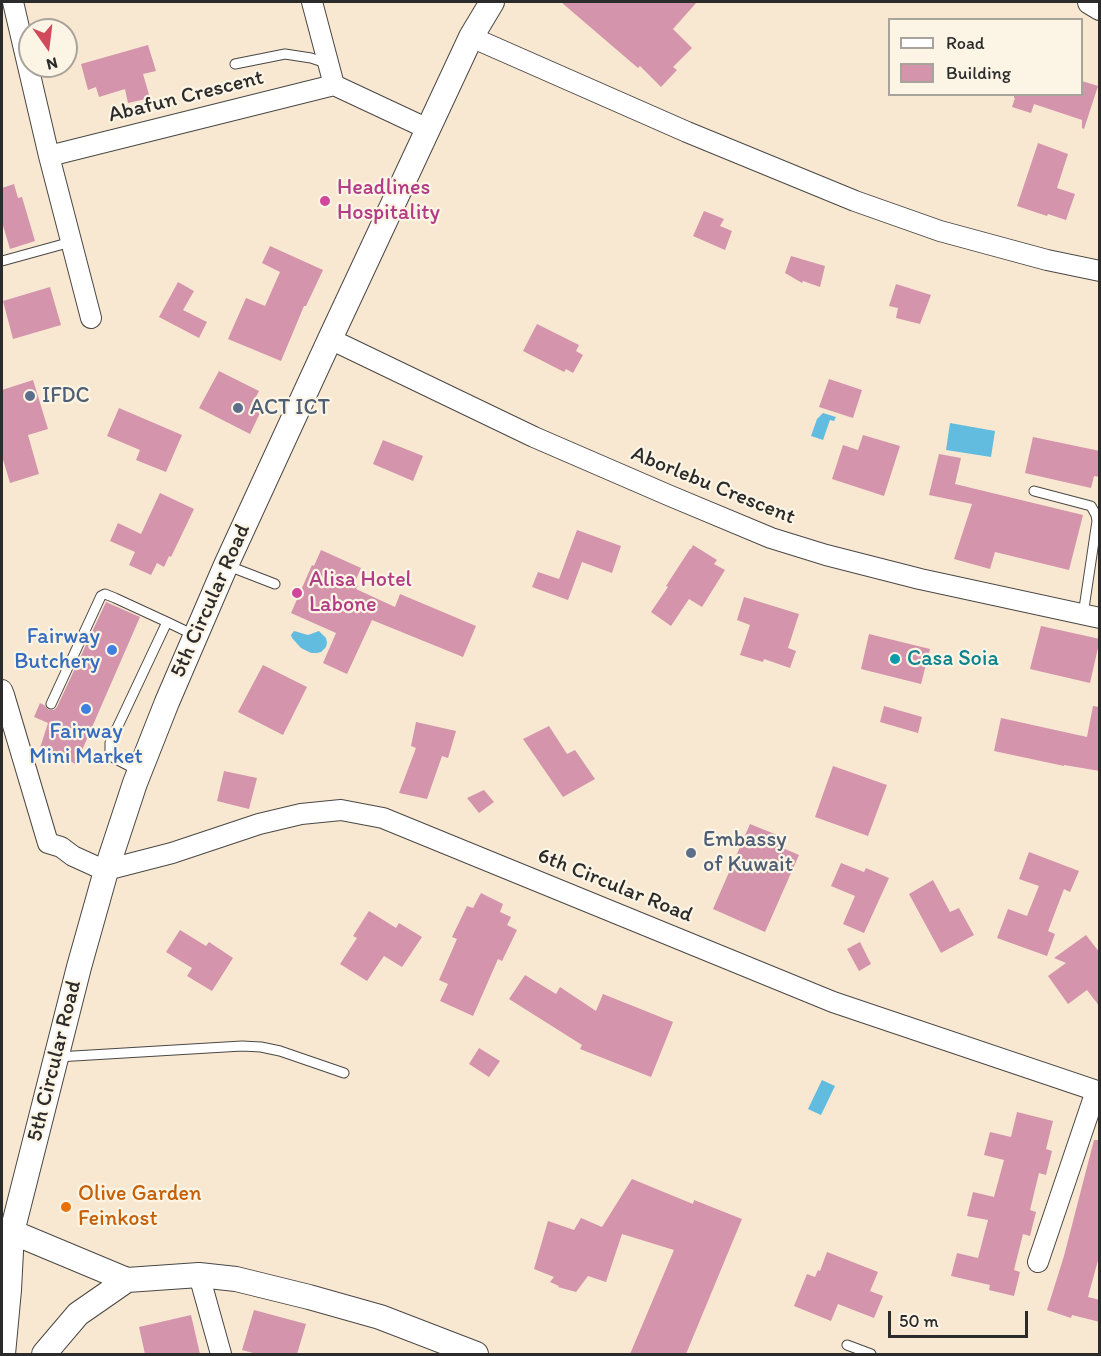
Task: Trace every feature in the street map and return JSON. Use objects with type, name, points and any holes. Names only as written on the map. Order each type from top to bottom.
[{"type":"street","points":[[13,2],[49,156],[91,318]]},
{"type":"street","points":[[312,2],[334,85],[428,129]]},
{"type":"street","name":"5th Circular Road","points":[[3,1354],[9,1290],[7,1229],[106,871],[139,771],[166,702],[226,565],[471,37],[492,2]]},
{"type":"street","points":[[1090,2],[1100,8]]},
{"type":"street","points":[[471,37],[687,132],[855,201],[940,231],[1047,260],[1100,271]]},
{"type":"street","name":"Abafun Crescent","points":[[49,156],[334,85]]},
{"type":"street","name":"Aborlebu Crescent","points":[[330,339],[534,437],[771,538],[920,579],[1091,616]]},
{"type":"street","points":[[2,690],[48,843],[61,847],[73,856],[106,871]]},
{"type":"street","name":"6th Circular Road","points":[[106,871],[172,853],[259,824],[301,814],[341,810],[383,818],[833,1002],[1098,1091]]},
{"type":"street","points":[[1038,1262],[1098,1091]]},
{"type":"street","points":[[7,1229],[127,1280],[199,1275],[236,1279],[380,1317],[476,1354]]},
{"type":"street","points":[[199,1275],[220,1354]]},
{"type":"street","points":[[44,1354],[78,1314],[127,1280]]},
{"type":"lane","points":[[235,64],[285,54],[311,58],[329,64]]},
{"type":"lane","points":[[2,261],[71,242]]},
{"type":"lane","points":[[1034,491],[1090,506],[1096,515],[1091,616]]},
{"type":"lane","points":[[226,565],[274,584]]},
{"type":"lane","points":[[51,704],[101,596],[105,594],[196,636]]},
{"type":"lane","points":[[139,771],[114,758],[110,751],[110,743],[166,622]]},
{"type":"lane","points":[[56,1057],[242,1046],[261,1047],[280,1051],[344,1073]]},
{"type":"lane","points":[[847,1345],[870,1354]]},
{"type":"water","points":[[823,413],[836,417],[834,421],[830,420],[823,440],[811,436],[817,419]]},
{"type":"water","points":[[950,423],[995,431],[991,457],[946,450]]},
{"type":"water","points":[[294,631],[308,635],[319,631],[326,638],[326,647],[317,653],[301,648],[292,638]]},
{"type":"water","points":[[822,1080],[835,1086],[821,1115],[808,1109]]},
{"type":"building","points":[[561,2],[697,2],[673,29],[692,48],[673,67],[677,70],[661,87],[640,66],[638,68]]},
{"type":"building","points":[[148,45],[156,71],[143,74],[150,98],[128,103],[125,89],[99,97],[96,87],[88,90],[81,64]]},
{"type":"building","points":[[1083,81],[1098,86],[1084,129],[1082,120],[1034,104],[1031,113],[1012,107],[1014,96],[1083,96]]},
{"type":"building","points":[[1038,143],[1068,154],[1057,188],[1075,194],[1066,220],[1017,206]]},
{"type":"building","points":[[14,184],[18,198],[22,197],[35,241],[10,249],[2,222],[2,188]]},
{"type":"building","points":[[704,211],[724,219],[720,226],[732,231],[725,250],[693,236]]},
{"type":"building","points":[[270,246],[323,270],[304,306],[281,361],[228,339],[246,298],[265,306],[280,272],[262,263]]},
{"type":"building","points":[[791,256],[825,266],[820,287],[803,281],[802,283],[785,273]]},
{"type":"building","points":[[178,282],[194,291],[183,310],[207,322],[199,338],[159,317]]},
{"type":"building","points":[[896,284],[931,295],[920,324],[896,318],[898,308],[889,306]]},
{"type":"building","points":[[50,287],[61,325],[13,339],[3,301]]},
{"type":"building","points":[[537,324],[579,345],[576,351],[583,355],[573,373],[566,369],[564,372],[523,351]]},
{"type":"building","points":[[219,371],[259,391],[251,406],[261,411],[250,434],[199,408]]},
{"type":"building","points":[[829,379],[862,390],[853,418],[819,407]]},
{"type":"building","points":[[33,380],[48,429],[28,435],[39,474],[10,483],[2,456],[2,390]]},
{"type":"building","points":[[119,408],[182,435],[166,472],[136,460],[140,450],[107,436]]},
{"type":"building","points":[[863,435],[900,446],[884,496],[832,479],[843,445],[858,450]]},
{"type":"building","points":[[1033,437],[1100,451],[1100,477],[1094,476],[1091,488],[1025,473]]},
{"type":"building","points":[[383,440],[423,456],[413,481],[373,464]]},
{"type":"building","points":[[939,454],[961,458],[955,484],[1083,515],[1069,570],[995,552],[990,569],[954,559],[972,504],[929,495]]},
{"type":"building","points":[[160,493],[194,509],[171,557],[169,556],[164,567],[157,563],[151,575],[129,565],[135,552],[110,541],[118,523],[141,534]]},
{"type":"building","points":[[577,530],[621,546],[612,573],[582,562],[568,600],[532,587],[538,572],[559,579]]},
{"type":"building","points":[[693,545],[717,560],[714,564],[725,570],[702,607],[689,599],[671,626],[651,612]]},
{"type":"building","points":[[321,550],[361,568],[354,584],[358,586],[356,589],[395,607],[400,594],[476,626],[463,657],[372,620],[347,674],[323,663],[336,633],[291,613]]},
{"type":"building","points":[[744,597],[799,614],[788,648],[796,651],[790,668],[764,659],[763,662],[740,655],[750,625],[737,620]]},
{"type":"building","points":[[106,602],[140,617],[76,764],[40,748],[48,723],[34,717],[40,703],[49,710],[57,707]]},
{"type":"building","points":[[1041,626],[1100,639],[1090,683],[1030,669]]},
{"type":"building","name":"Casa Soia","points":[[869,634],[930,649],[921,684],[861,669]]},
{"type":"building","points":[[263,665],[307,687],[283,735],[238,712]]},
{"type":"building","points":[[884,706],[922,717],[918,733],[880,722]]},
{"type":"building","points":[[1093,706],[1100,707],[1100,771],[994,751],[1001,718],[1087,737]]},
{"type":"building","points":[[416,722],[456,731],[448,758],[442,756],[427,799],[399,793],[416,748],[411,746]]},
{"type":"building","points":[[549,726],[567,754],[575,750],[595,779],[563,797],[523,739]]},
{"type":"building","points":[[833,766],[887,785],[868,836],[815,817]]},
{"type":"building","points":[[224,771],[257,778],[249,809],[217,801]]},
{"type":"building","points":[[484,790],[494,802],[479,813],[467,798]]},
{"type":"building","points":[[750,824],[782,837],[778,846],[799,855],[765,932],[713,909]]},
{"type":"building","points":[[1029,852],[1079,871],[1070,892],[1064,889],[1048,931],[1055,934],[1047,956],[997,938],[1008,909],[1027,916],[1039,886],[1019,879]]},
{"type":"building","points":[[841,863],[864,872],[866,868],[889,878],[864,933],[843,924],[855,896],[831,886]]},
{"type":"building","points":[[933,880],[950,912],[959,908],[974,935],[941,953],[909,894]]},
{"type":"building","points":[[481,893],[503,904],[500,912],[511,917],[507,925],[517,930],[502,961],[498,959],[473,1016],[440,1001],[448,984],[439,980],[457,939],[452,937],[467,906],[473,908]]},
{"type":"building","points":[[369,911],[396,928],[399,923],[422,937],[402,967],[384,956],[367,981],[340,964],[357,938],[353,936]]},
{"type":"building","points":[[180,930],[206,946],[209,942],[233,958],[212,991],[187,976],[192,968],[166,952]]},
{"type":"building","points":[[1086,935],[1100,953],[1100,1007],[1087,990],[1068,1004],[1048,976],[1066,963],[1054,958]]},
{"type":"building","points":[[860,942],[871,964],[859,971],[847,949]]},
{"type":"building","points":[[525,975],[556,994],[560,987],[596,1011],[603,994],[673,1022],[651,1077],[580,1049],[582,1045],[509,999]]},
{"type":"building","points":[[479,1048],[500,1061],[489,1077],[469,1064]]},
{"type":"building","points":[[1017,1112],[1053,1121],[1046,1149],[1052,1151],[1046,1175],[1039,1173],[1030,1210],[1036,1212],[1030,1236],[1023,1234],[1014,1270],[1020,1272],[1014,1296],[989,1290],[990,1285],[951,1276],[957,1253],[978,1258],[988,1220],[967,1216],[973,1192],[994,1197],[1004,1160],[984,1155],[990,1132],[1011,1137]]},
{"type":"building","points":[[1094,1140],[1100,1140],[1100,1253],[1088,1297],[1100,1300],[1100,1322],[1072,1315],[1071,1318],[1047,1310],[1064,1256]]},
{"type":"building","points":[[632,1179],[693,1204],[694,1200],[742,1219],[686,1354],[630,1354],[674,1250],[622,1234],[606,1282],[588,1276],[576,1292],[558,1287],[550,1282],[554,1277],[534,1269],[548,1221],[574,1230],[581,1218],[602,1227]]},
{"type":"building","points":[[827,1252],[878,1272],[870,1291],[883,1296],[874,1318],[838,1304],[831,1321],[794,1306],[807,1274],[815,1277],[818,1270],[820,1271]]},
{"type":"building","points":[[254,1310],[306,1324],[297,1354],[257,1354],[242,1350]]},
{"type":"building","points":[[191,1315],[200,1354],[145,1354],[139,1327]]},
{"type":"place","name":"Headlines Hospitality","points":[[325,201]]},
{"type":"place","name":"IFDC","points":[[30,396]]},
{"type":"place","name":"ACT ICT","points":[[238,408]]},
{"type":"place","name":"Alisa Hotel Labone","points":[[297,593]]},
{"type":"place","name":"Fairway Butchery","points":[[112,650]]},
{"type":"place","name":"Casa Soia","points":[[895,659]]},
{"type":"place","name":"Fairway Mini Market","points":[[86,709]]},
{"type":"place","name":"Embassy of Kuwait","points":[[691,853]]},
{"type":"place","name":"Olive Garden Feinkost","points":[[66,1207]]}]
